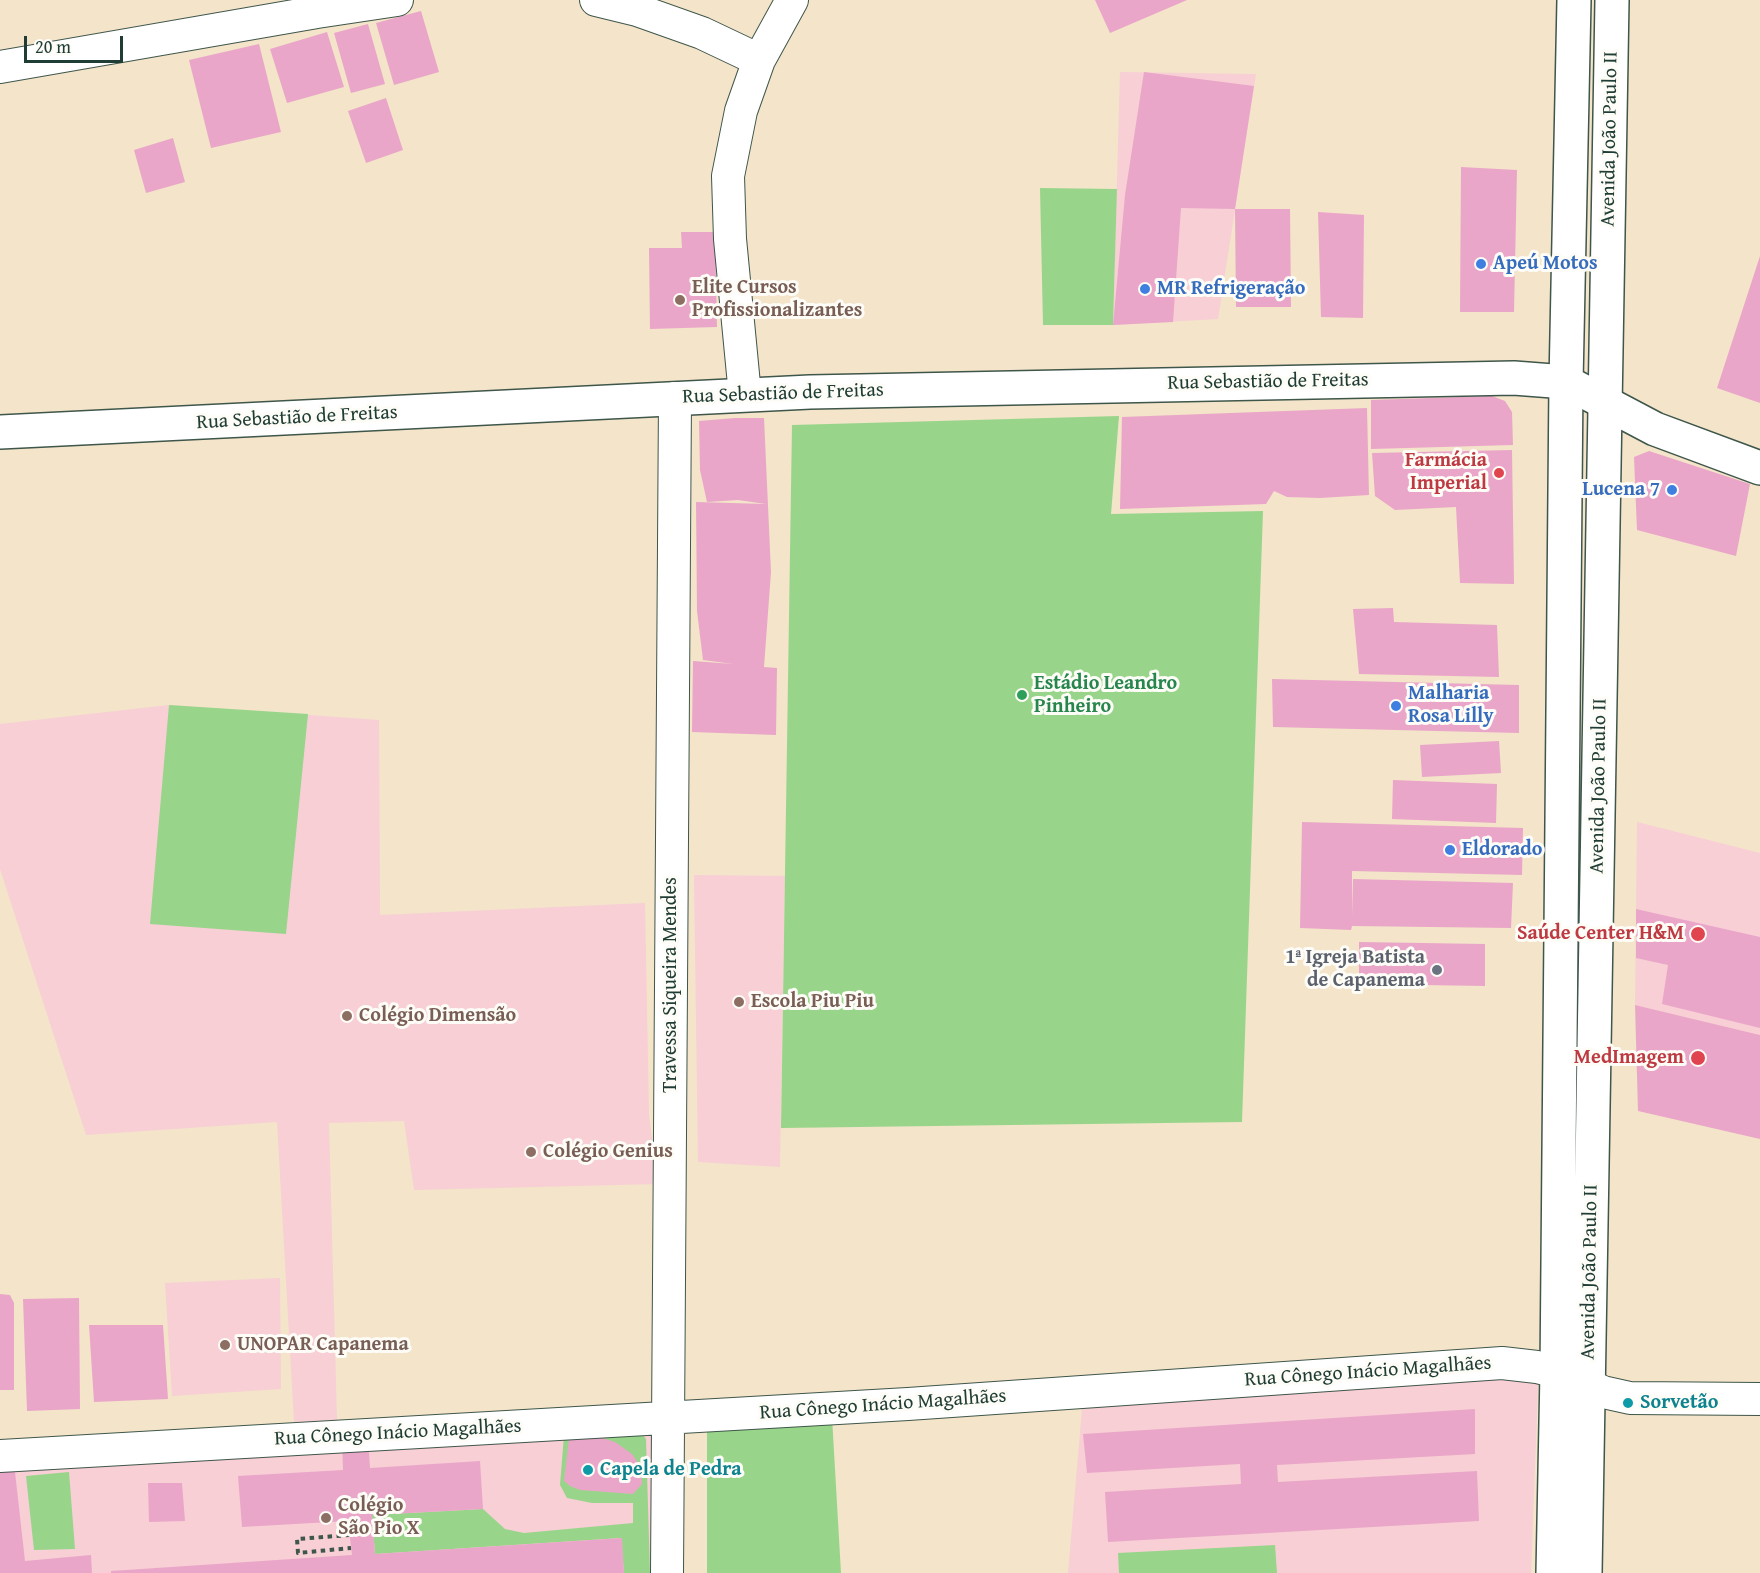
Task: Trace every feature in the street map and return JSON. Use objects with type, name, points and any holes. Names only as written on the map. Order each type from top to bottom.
[{"type":"main road","name":"Avenida João Paulo II","points":[[1553,1573],[1557,1372],[1566,382],[1574,0]]},
{"type":"main road","name":"Avenida João Paulo II","points":[[1585,1573],[1612,0]]},
{"type":"main road","name":"Rua Sebastião de Freitas","points":[[0,432],[834,392],[1471,377],[1566,382]]},
{"type":"main road","points":[[1566,382],[1655,429],[1760,468]]},
{"type":"street","points":[[0,67],[397,0]]},
{"type":"street","points":[[596,0],[636,9],[691,29],[759,60]]},
{"type":"street","points":[[745,395],[730,239],[728,176],[741,111],[759,60],[792,0]]},
{"type":"street","name":"Travessa Siqueira Mendes","points":[[668,1573],[675,398]]},
{"type":"street","name":"Rua Cônego Inácio Magalhães","points":[[0,1456],[668,1418],[1502,1364],[1537,1367],[1557,1372],[1604,1392],[1630,1398],[1760,1399]]},
{"type":"path","points":[[350,1535],[297,1539],[298,1553],[351,1548]]},
{"type":"shaded area","points":[[1120,72],[1256,74],[1218,319],[1113,325]]},
{"type":"shaded area","name":"Colégio Dimensão","points":[[169,705],[379,720],[380,915],[645,903],[649,1116],[658,1184],[414,1190],[404,1121],[329,1123],[337,1420],[294,1422],[277,1122],[86,1135],[0,869],[0,724]]},
{"type":"shaded area","name":"Saúde Center H&M","points":[[1637,822],[1760,853],[1760,1035],[1635,1005]]},
{"type":"shaded area","name":"Escola Piu Piu","points":[[694,875],[785,876],[780,1167],[698,1162]]},
{"type":"shaded area","name":"UNOPAR Capanema","points":[[280,1278],[281,1389],[172,1396],[165,1283]]},
{"type":"shaded area","points":[[1539,1362],[1531,1573],[1068,1573],[1083,1397]]},
{"type":"shaded area","name":"Colégio São Pio X","points":[[653,1422],[651,1573],[0,1573],[14,1463]]},
{"type":"green space","points":[[1040,188],[1117,189],[1113,325],[1043,325]]},
{"type":"green space","name":"Estádio Leandro Pinheiro","points":[[1119,416],[1111,514],[1263,511],[1242,1122],[781,1128],[792,425]]},
{"type":"green space","points":[[169,705],[308,714],[286,934],[150,924]]},
{"type":"green space","points":[[832,1417],[841,1573],[707,1573],[707,1426]]},
{"type":"green space","points":[[639,1430],[646,1439],[650,1573],[624,1573],[621,1538],[375,1554],[372,1515],[483,1509],[505,1529],[524,1533],[633,1523],[633,1503],[592,1503],[567,1498],[560,1485],[564,1435]]},
{"type":"green space","points":[[69,1472],[75,1549],[34,1550],[26,1476]]},
{"type":"green space","points":[[1275,1545],[1277,1573],[1119,1573],[1118,1553]]},
{"type":"building","points":[[1095,0],[1187,0],[1110,33]]},
{"type":"building","points":[[421,11],[439,72],[394,85],[376,23]]},
{"type":"building","points":[[368,24],[385,84],[351,93],[334,33]]},
{"type":"building","points":[[327,32],[344,87],[287,103],[270,49]]},
{"type":"building","points":[[259,44],[281,132],[211,148],[189,60]]},
{"type":"building","points":[[1144,72],[1254,86],[1235,209],[1181,208],[1173,322],[1113,325],[1125,195]]},
{"type":"building","points":[[386,98],[403,150],[366,163],[348,111]]},
{"type":"building","points":[[173,138],[185,182],[146,193],[134,150]]},
{"type":"building","points":[[1461,167],[1517,170],[1514,312],[1460,312]]},
{"type":"building","points":[[1235,209],[1290,209],[1291,307],[1236,307]]},
{"type":"building","points":[[1318,212],[1364,215],[1363,318],[1321,317]]},
{"type":"building","points":[[681,232],[715,232],[717,327],[650,329],[649,248],[682,248]]},
{"type":"building","points":[[1760,256],[1760,403],[1717,388]]},
{"type":"building","points":[[1492,396],[1505,401],[1512,412],[1513,445],[1371,449],[1371,400]]},
{"type":"building","points":[[1367,408],[1369,495],[1320,498],[1287,497],[1274,491],[1266,504],[1120,509],[1122,417]]},
{"type":"building","points":[[764,418],[771,572],[764,667],[777,668],[776,735],[692,732],[693,661],[733,664],[703,660],[697,611],[696,502],[766,504],[738,500],[707,502],[700,470],[699,421]]},
{"type":"building","points":[[1512,450],[1514,584],[1460,583],[1456,507],[1395,510],[1375,496],[1372,453]]},
{"type":"building","points":[[1649,451],[1750,484],[1736,556],[1637,530],[1634,457]]},
{"type":"building","points":[[1393,608],[1394,622],[1497,625],[1499,677],[1359,674],[1353,609]]},
{"type":"building","name":"Malharia Rosa Lilly","points":[[1272,679],[1519,685],[1519,733],[1273,727]]},
{"type":"building","points":[[1499,741],[1501,773],[1422,777],[1420,745]]},
{"type":"building","points":[[1393,780],[1497,784],[1496,823],[1392,819]]},
{"type":"building","points":[[1302,822],[1523,828],[1522,875],[1352,871],[1352,916],[1353,879],[1513,883],[1511,928],[1352,926],[1351,930],[1300,928]]},
{"type":"building","points":[[1636,909],[1760,937],[1760,1028],[1662,1004],[1668,965],[1636,958]]},
{"type":"building","points":[[1359,942],[1485,944],[1485,986],[1359,984]]},
{"type":"building","name":"MedImagem","points":[[1635,1005],[1760,1035],[1760,1139],[1638,1111]]},
{"type":"building","points":[[0,1294],[10,1295],[14,1303],[14,1390],[0,1390]]},
{"type":"building","points":[[79,1298],[80,1409],[27,1411],[23,1299]]},
{"type":"building","points":[[89,1325],[163,1325],[168,1399],[94,1402]]},
{"type":"building","points":[[1475,1409],[1475,1454],[1277,1465],[1278,1482],[1477,1471],[1479,1521],[1108,1542],[1105,1492],[1241,1484],[1240,1464],[1087,1473],[1083,1434]]},
{"type":"building","points":[[599,1437],[615,1442],[632,1454],[641,1467],[642,1484],[633,1494],[580,1490],[564,1481],[569,1438]]},
{"type":"building","points":[[368,1438],[370,1468],[480,1461],[483,1509],[372,1515],[375,1554],[622,1538],[624,1573],[111,1573],[111,1571],[352,1555],[348,1521],[242,1527],[238,1476],[343,1470],[342,1440]]},
{"type":"building","points":[[0,1463],[14,1463],[25,1561],[91,1555],[92,1573],[0,1573]]},
{"type":"building","points":[[148,1483],[182,1483],[185,1521],[149,1522]]},
{"type":"place","name":"Apeú Motos","points":[[1481,264]]},
{"type":"place","name":"MR Refrigeração","points":[[1145,289]]},
{"type":"place","name":"Elite Cursos Profissionalizantes","points":[[680,300]]},
{"type":"place","name":"Farmácia Imperial","points":[[1499,473]]},
{"type":"place","name":"Lucena 7","points":[[1672,490]]},
{"type":"place","name":"Estádio Leandro Pinheiro","points":[[1022,695]]},
{"type":"place","name":"Malharia Rosa Lilly","points":[[1396,706]]},
{"type":"place","name":"Eldorado","points":[[1450,850]]},
{"type":"place","name":"Saúde Center H&M","points":[[1698,934]]},
{"type":"place","name":"1ª Igreja Batista de Capanema","points":[[1437,970]]},
{"type":"place","name":"Escola Piu Piu","points":[[739,1002]]},
{"type":"place","name":"Colégio Dimensão","points":[[347,1016]]},
{"type":"place","name":"MedImagem","points":[[1698,1058]]},
{"type":"place","name":"Colégio Genius","points":[[531,1152]]},
{"type":"place","name":"UNOPAR Capanema","points":[[225,1345]]},
{"type":"place","name":"Sorvetão","points":[[1628,1403]]},
{"type":"place","name":"Capela de Pedra","points":[[588,1470]]},
{"type":"place","name":"Colégio São Pio X","points":[[326,1518]]}]
